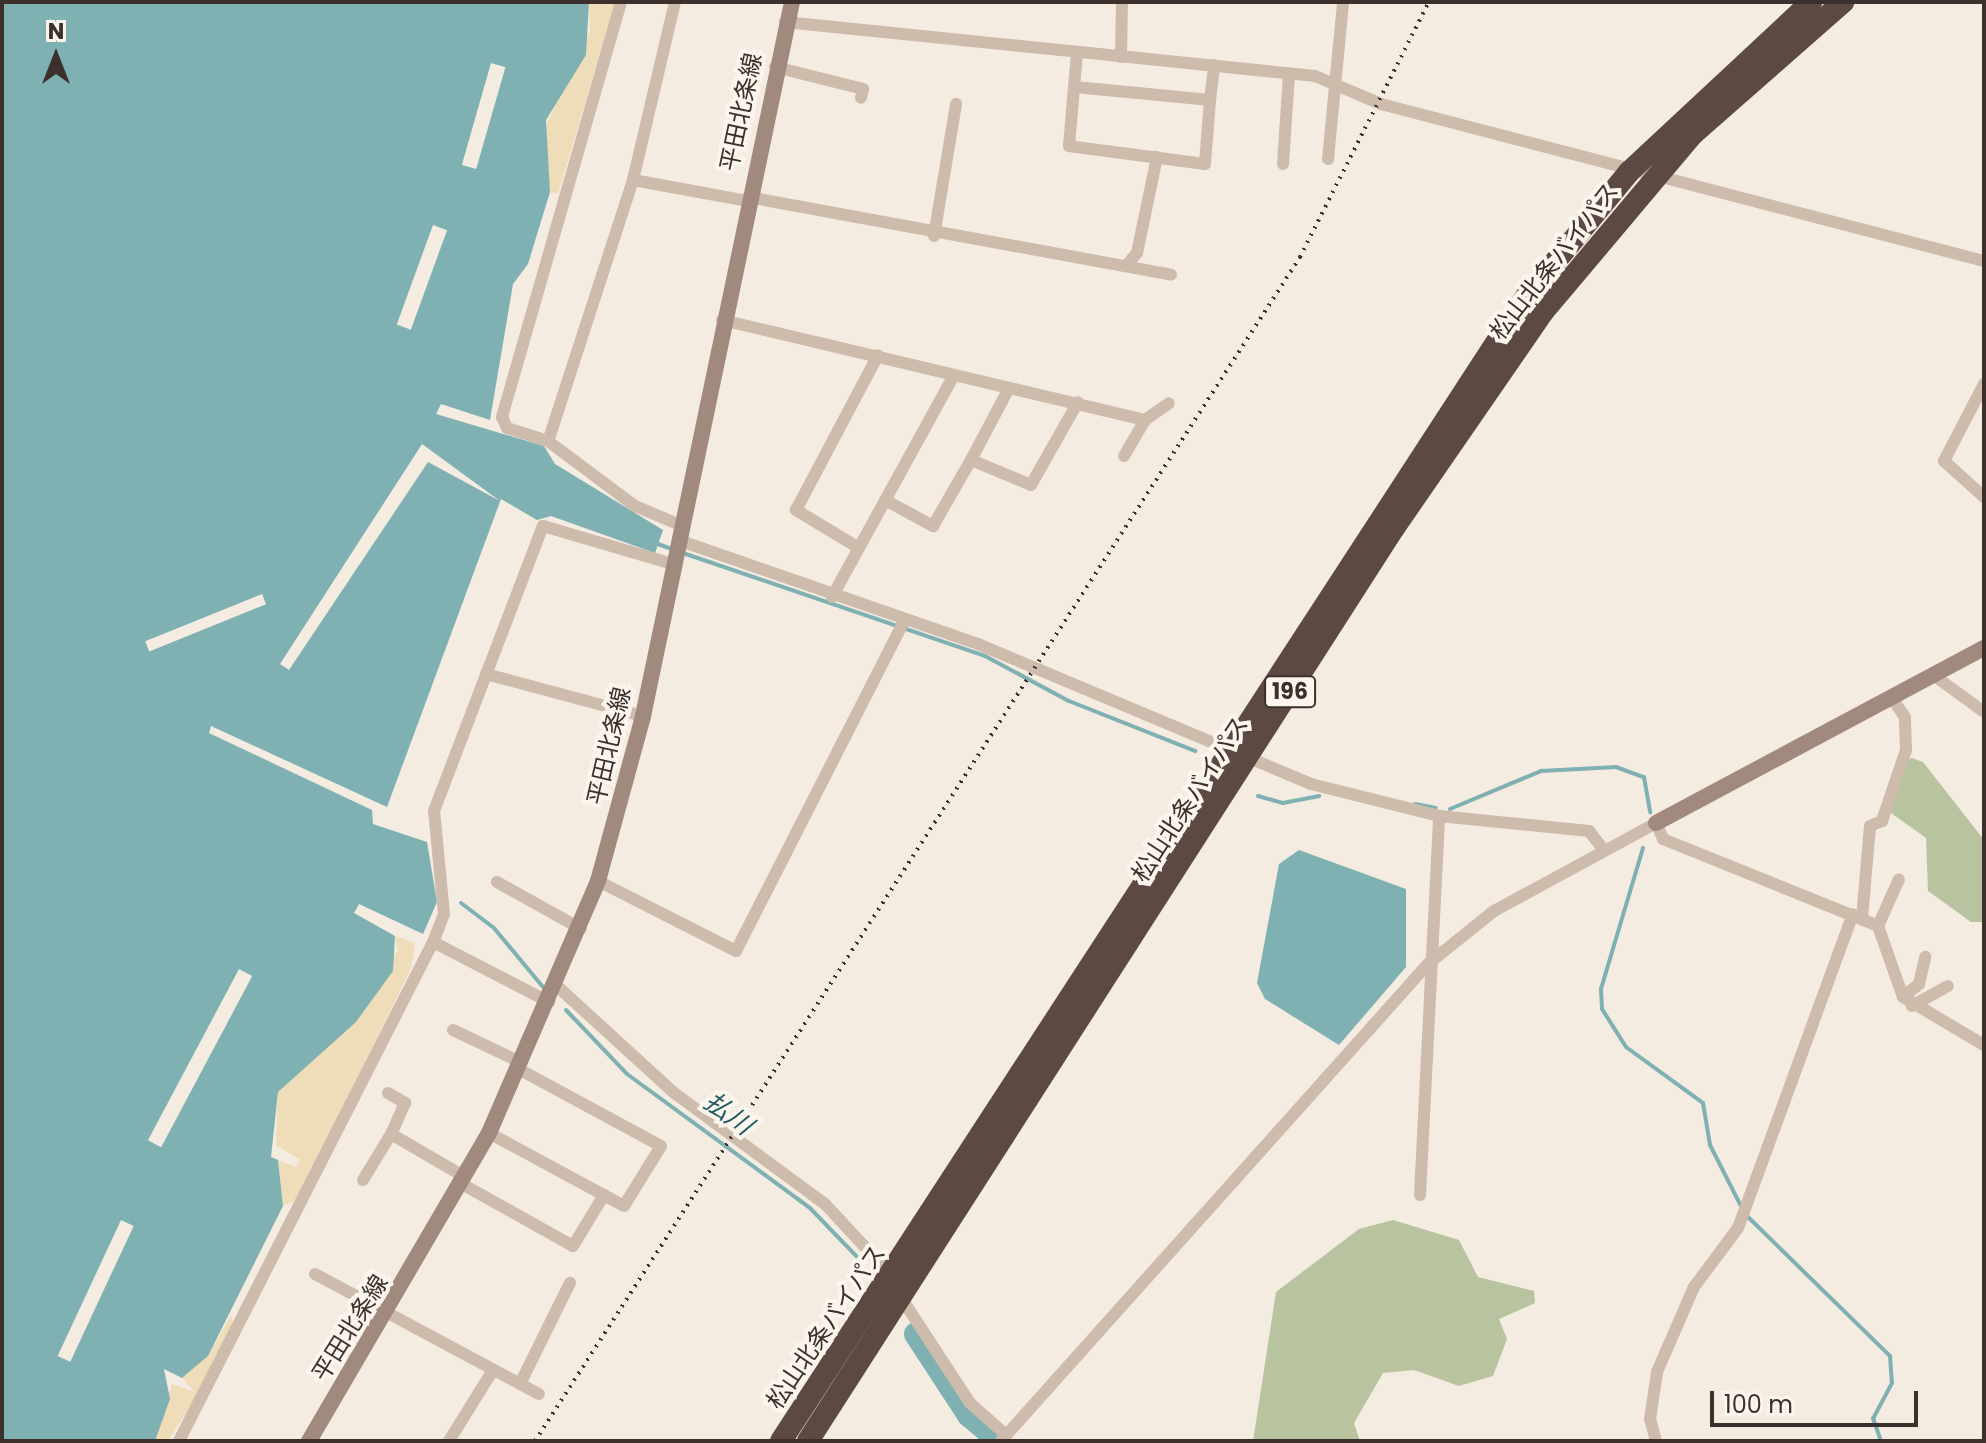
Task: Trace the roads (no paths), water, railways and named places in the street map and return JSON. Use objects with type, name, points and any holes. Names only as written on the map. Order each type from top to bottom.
[{"type":"highway","name":"松山北条バイパス","points":[[781,1441],[895,1285],[1239,752],[1481,363],[1629,172],[1811,2]]},
{"type":"highway","name":"松山北条バイパス","points":[[1239,752],[1543,312],[1654,177],[1843,2]]},
{"type":"highway","name":"松山北条バイパス","points":[[808,1441],[895,1285]]},
{"type":"main road","name":"平田北条線","points":[[309,1441],[386,1316],[489,1133],[557,986],[598,881],[643,716],[722,320],[775,67],[792,2]]},
{"type":"main road","points":[[1656,823],[1893,700],[1984,648]]},
{"type":"street","points":[[621,2],[502,417],[507,428],[548,441],[635,506],[677,546]]},
{"type":"street","points":[[548,441],[633,180],[675,2]]},
{"type":"street","points":[[1121,57],[1122,2]]},
{"type":"street","points":[[1328,159],[1343,2]]},
{"type":"street","points":[[1122,20],[1137,20]]},
{"type":"street","points":[[785,22],[1289,73],[1337,83],[1381,104],[1629,172],[1984,261]]},
{"type":"street","points":[[1077,53],[1069,146],[1205,164],[1214,65]]},
{"type":"street","points":[[775,67],[863,89],[861,98]]},
{"type":"street","points":[[1283,164],[1289,73]]},
{"type":"street","points":[[1075,87],[1210,100]]},
{"type":"street","points":[[934,236],[956,104]]},
{"type":"street","points":[[1126,266],[1137,253],[1157,157]]},
{"type":"street","points":[[633,180],[934,236],[1171,275]]},
{"type":"street","points":[[722,320],[878,355],[952,379],[1078,402],[1145,420]]},
{"type":"street","points":[[859,548],[796,510],[878,355]]},
{"type":"street","points":[[832,597],[952,379]]},
{"type":"street","points":[[1984,384],[1944,461],[1984,497]]},
{"type":"street","points":[[885,500],[933,526],[1008,390]]},
{"type":"street","points":[[971,460],[1031,485],[1078,402]]},
{"type":"street","points":[[1124,456],[1145,420],[1169,403]]},
{"type":"street","points":[[179,1441],[433,942],[444,914],[434,811],[543,526],[677,546],[832,597],[901,626],[993,650],[1311,784],[1439,816],[1589,831],[1604,850]]},
{"type":"street","points":[[598,881],[736,951],[901,626]]},
{"type":"street","points":[[486,674],[643,716]]},
{"type":"street","points":[[1936,677],[1984,712]]},
{"type":"street","points":[[1656,1441],[1650,1419],[1657,1372],[1694,1287],[1728,1246],[1826,1002],[1857,916],[1870,826],[1882,821],[1906,750],[1905,717],[1893,700]]},
{"type":"street","points":[[1420,1195],[1428,964],[1439,816]]},
{"type":"street","points":[[557,986],[673,1092],[825,1204],[895,1285],[970,1403],[1004,1438],[1428,964],[1494,911],[1656,823],[1663,839],[1878,926],[1908,1001],[1984,1045]]},
{"type":"street","points":[[1878,926],[1899,879]]},
{"type":"street","points":[[497,882],[581,929]]},
{"type":"street","points":[[433,942],[549,1002]]},
{"type":"street","points":[[1908,1001],[1919,984],[1925,957]]},
{"type":"street","points":[[1908,1001],[1948,986]]},
{"type":"street","points":[[453,1030],[661,1146],[624,1206],[489,1133]]},
{"type":"street","points":[[363,1180],[391,1134],[405,1103],[388,1093]]},
{"type":"street","points":[[391,1134],[573,1246],[604,1195]]},
{"type":"street","points":[[315,1274],[386,1316],[539,1394]]},
{"type":"street","points":[[520,1384],[570,1283]]},
{"type":"street","points":[[449,1441],[493,1370]]},
{"type":"water","points":[[2,2],[589,2],[586,55],[546,120],[550,192],[528,264],[513,284],[490,420],[441,404],[436,414],[544,446],[555,464],[663,530],[655,553],[551,516],[537,520],[501,499],[387,807],[211,726],[209,733],[372,810],[373,824],[427,842],[437,902],[423,934],[359,904],[354,913],[395,936],[393,971],[356,1022],[278,1092],[271,1157],[278,1160],[283,1206],[208,1356],[182,1378],[164,1369],[170,1399],[155,1441],[2,1441]]},
{"type":"water","points":[[1299,850],[1406,889],[1406,967],[1339,1045],[1265,999],[1257,983],[1279,864]]},
{"type":"waterway","points":[[658,544],[672,549]]},
{"type":"waterway","points":[[680,552],[985,656],[1069,701],[1195,751]]},
{"type":"waterway","points":[[1450,809],[1541,771],[1616,767],[1644,777],[1650,812]]},
{"type":"waterway","points":[[1258,796],[1283,803],[1319,796]]},
{"type":"waterway","points":[[1415,804],[1436,808]]},
{"type":"waterway","points":[[1643,848],[1601,989],[1602,1009],[1626,1047],[1703,1103],[1710,1145],[1742,1208]]},
{"type":"waterway","name":"払川","points":[[461,903],[494,928],[543,987]]},
{"type":"waterway","name":"払川","points":[[566,1010],[627,1074],[810,1208],[860,1260]]},
{"type":"waterway","points":[[1747,1216],[1890,1356],[1892,1383],[1873,1418],[1881,1441]]},
{"type":"waterway","name":"払川","points":[[916,1334],[969,1415],[995,1437]]},
{"type":"railway","points":[[535,1441],[1300,257],[1429,2]]}]
